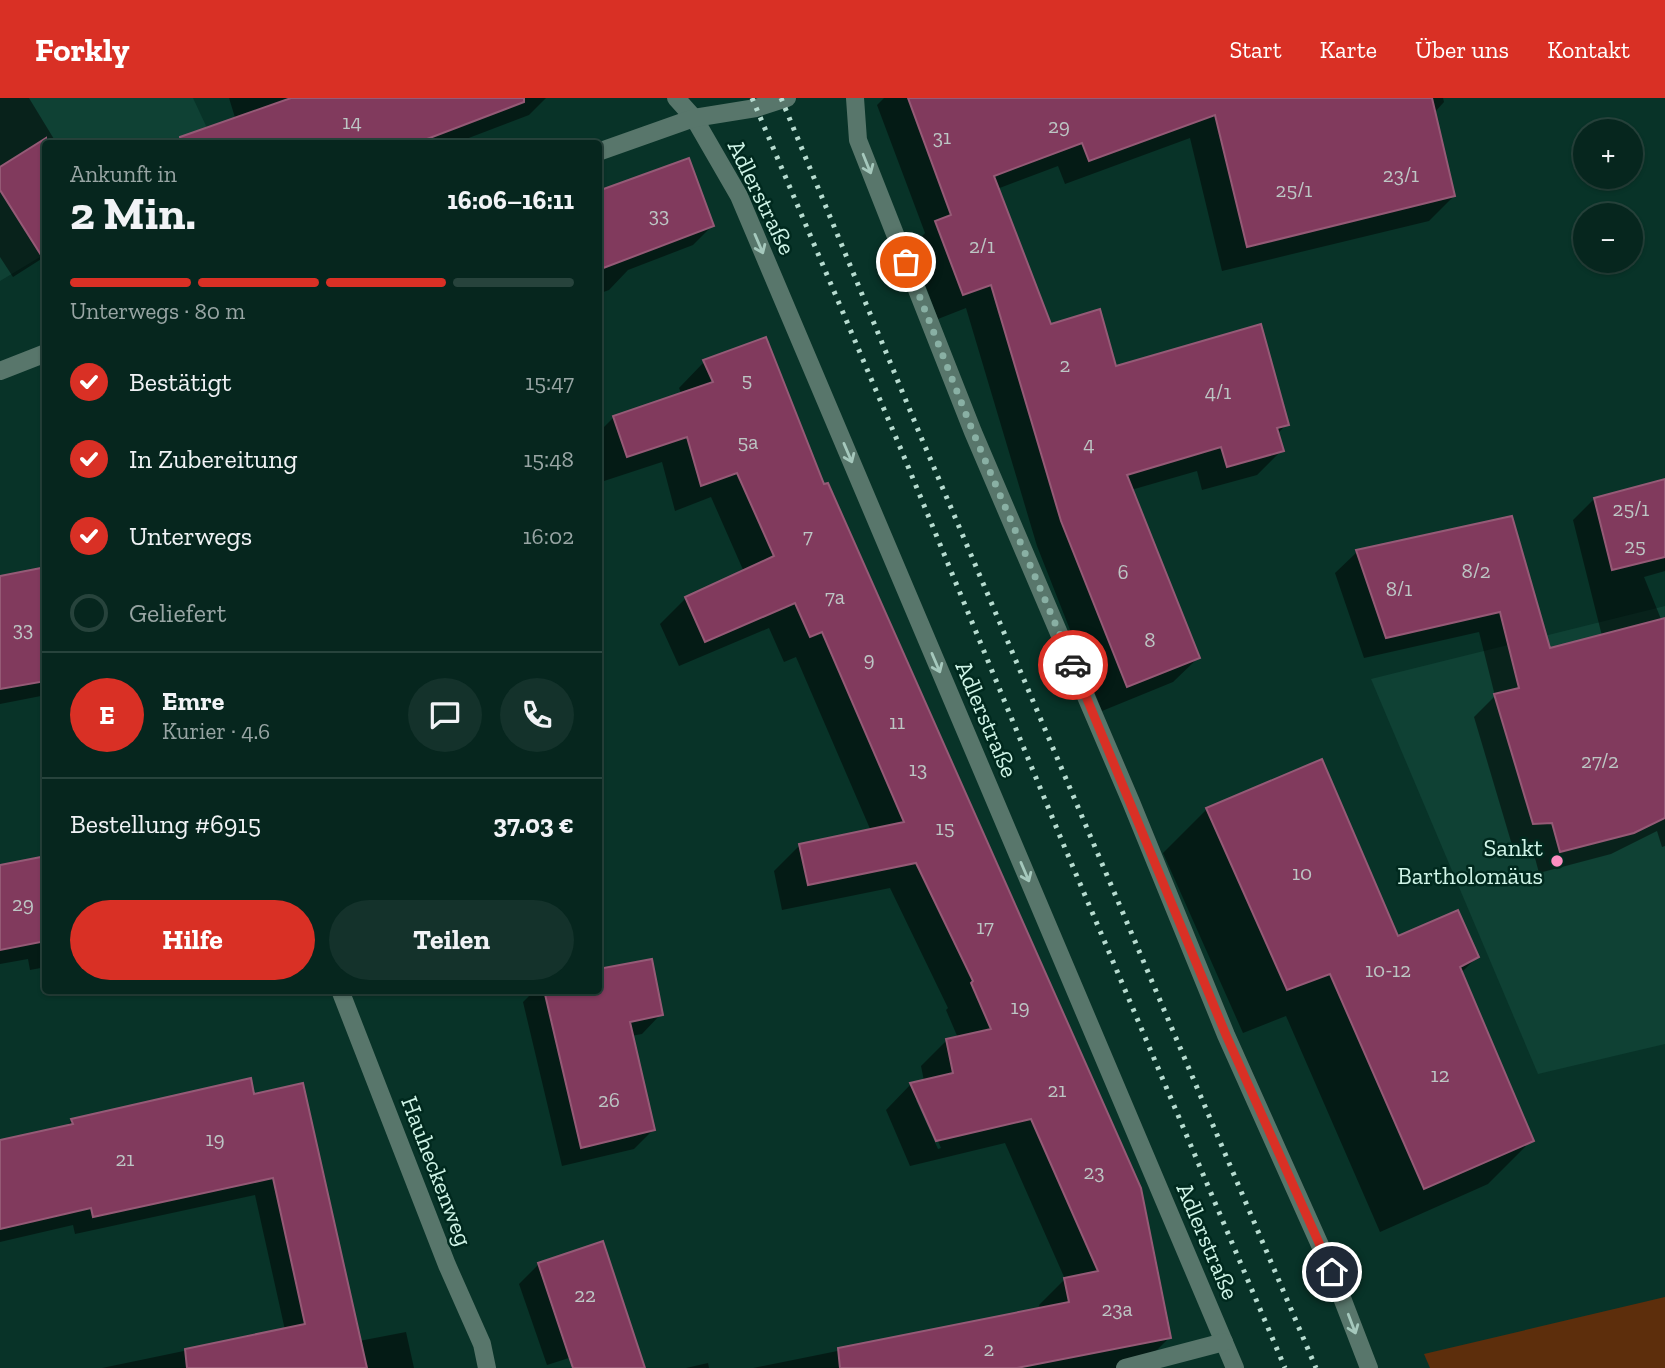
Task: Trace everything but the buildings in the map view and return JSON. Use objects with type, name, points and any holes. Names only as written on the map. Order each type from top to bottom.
[{"type":"street","name":"Adlerstraße","points":[[677,98],[694,118],[739,196],[1235,1368]]},
{"type":"street","points":[[602,151],[694,118],[756,108],[787,98]]},
{"type":"street","points":[[855,98],[858,140],[973,432],[1116,767],[1226,1035],[1332,1272],[1369,1368]]},
{"type":"street","points":[[0,372],[42,355]]},
{"type":"street","name":"Hauheckenweg","points":[[342,994],[447,1265],[482,1344],[487,1368]]},
{"type":"street","points":[[1125,1368],[1224,1342]]},
{"type":"shaded area","points":[[0,98],[193,98],[213,140],[42,140],[42,256],[0,281]]},
{"type":"shaded area","name":"Sankt Bartholomäus","points":[[1665,606],[1665,1044],[1538,1074],[1371,679]]},
{"type":"shaded area","points":[[1665,1297],[1665,1368],[1430,1368],[1424,1354]]},
{"type":"railway","points":[[752,98],[1285,1368]]},
{"type":"railway","points":[[781,98],[921,437],[1316,1368]]},
{"type":"way so far","points":[[906,262],[973,432],[1073,665]]},
{"type":"place","name":"Sankt Bartholomäus","points":[[1557,861]]},
{"type":"route","points":[[1073,665],[1226,1035],[1332,1272]]}]
